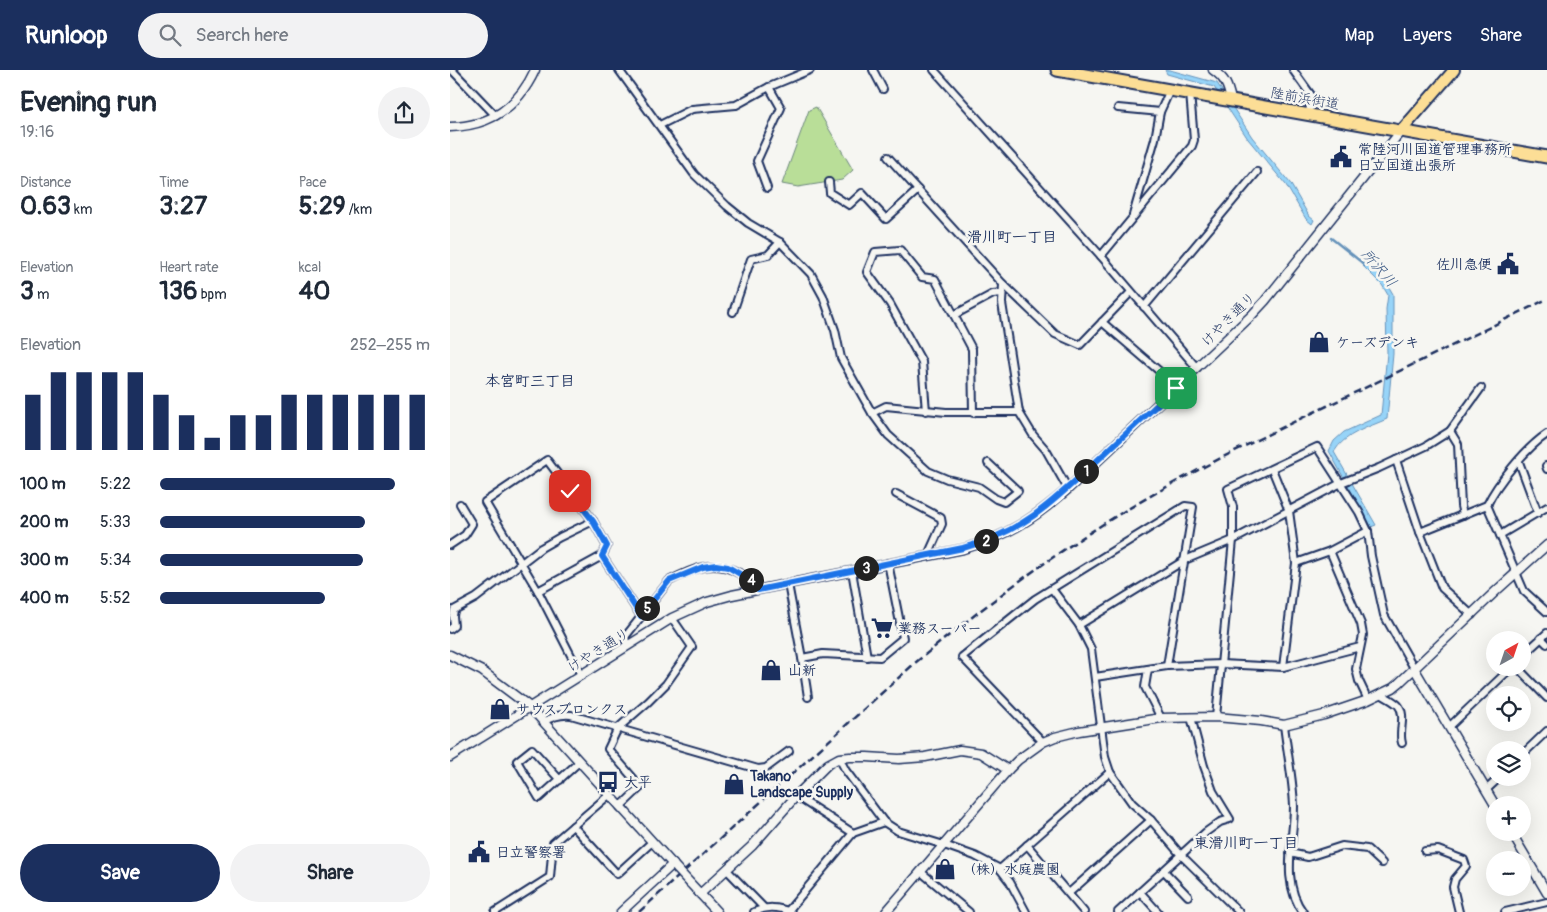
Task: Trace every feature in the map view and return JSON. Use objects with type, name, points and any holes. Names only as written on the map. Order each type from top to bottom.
[{"type":"highway","name":"陸前浜街道","points":[[1057,70],[1547,156]]},
{"type":"main road","points":[[1401,131],[1454,70]]},
{"type":"street","points":[[452,70],[496,116]]},
{"type":"street","points":[[450,127],[476,124],[496,116],[520,96],[535,70]]},
{"type":"street","points":[[619,70],[694,174],[727,206],[748,223],[780,242],[811,274],[823,296],[835,330],[841,358],[872,413],[888,435],[928,471],[979,486],[996,499],[1004,502],[1018,491],[988,463]]},
{"type":"street","points":[[660,125],[692,109],[736,104],[810,70]]},
{"type":"street","points":[[873,70],[883,89]]},
{"type":"street","points":[[934,70],[1101,256],[1197,368]]},
{"type":"street","points":[[1213,70],[1224,79],[1229,87],[1231,100]]},
{"type":"street","points":[[1293,70],[1311,95],[1309,114]]},
{"type":"street","points":[[767,188],[757,161],[781,108],[770,87]]},
{"type":"street","points":[[1132,218],[1155,139],[1160,112],[1170,90]]},
{"type":"street","points":[[1101,256],[1192,146],[1194,140],[1190,93]]},
{"type":"street","points":[[1118,108],[1160,112]]},
{"type":"street","name":"けやき通り","points":[[450,756],[672,618],[707,602],[732,595],[980,544],[1011,531],[1048,507],[1176,388],[1265,301],[1401,131]]},
{"type":"street","points":[[888,157],[1002,284],[1055,334],[1080,345],[1131,292]]},
{"type":"street","points":[[1144,307],[1257,172]]},
{"type":"street","points":[[829,182],[830,193],[849,205],[862,193],[886,220],[918,190]]},
{"type":"street","points":[[733,312],[751,259],[768,255],[780,242]]},
{"type":"street","points":[[926,411],[922,362],[890,304],[867,272],[875,252],[900,250],[922,277],[935,279],[972,349],[973,413]]},
{"type":"street","points":[[1002,284],[1002,303],[1019,412],[1046,450],[1068,489]]},
{"type":"street","points":[[954,315],[993,294],[1002,293]]},
{"type":"street","points":[[1102,322],[1172,382],[1176,388]]},
{"type":"street","points":[[1079,626],[1184,560],[1234,540],[1341,483],[1426,446],[1450,431],[1481,388]]},
{"type":"street","points":[[872,413],[886,406],[926,411],[1019,412]]},
{"type":"street","points":[[1450,431],[1458,444],[1463,514]]},
{"type":"street","points":[[1420,532],[1487,505],[1492,495],[1519,462],[1537,441],[1547,434]]},
{"type":"street","points":[[1216,717],[1234,540],[1233,507],[1228,489],[1317,447],[1359,512],[1368,531],[1371,556],[1384,615],[1490,796]]},
{"type":"street","points":[[538,591],[602,556],[607,546],[593,521],[547,460],[485,502],[538,591],[581,675]]},
{"type":"street","points":[[1396,460],[1420,532],[1442,588],[1472,615]]},
{"type":"street","points":[[1519,462],[1538,513]]},
{"type":"street","points":[[1272,469],[1289,511],[1296,563],[1283,668]]},
{"type":"street","points":[[896,494],[941,518],[942,524],[928,555]]},
{"type":"street","points":[[450,545],[465,534],[472,524],[460,504]]},
{"type":"street","points":[[1487,505],[1524,591],[1547,612]]},
{"type":"street","points":[[1043,742],[962,657],[1035,599],[1184,506],[1193,508],[1167,666]]},
{"type":"street","points":[[1500,535],[1547,507]]},
{"type":"street","points":[[450,629],[454,626],[454,610],[476,598],[541,548],[593,521]]},
{"type":"street","points":[[1296,563],[1330,551],[1368,531]]},
{"type":"street","points":[[886,912],[1008,770],[1018,760],[1043,742],[1055,737],[1101,727],[1161,718],[1216,717],[1284,725],[1324,715],[1368,700],[1399,683],[1547,545]]},
{"type":"street","points":[[1330,551],[1361,624],[1363,635],[1356,669],[1359,681],[1368,700]]},
{"type":"street","points":[[602,556],[641,616]]},
{"type":"street","points":[[802,658],[823,654],[880,658],[903,638],[888,563]]},
{"type":"street","points":[[627,646],[625,637],[669,581],[703,567],[716,565],[728,567],[752,581],[758,590]]},
{"type":"street","points":[[852,571],[867,657]]},
{"type":"street","points":[[788,584],[808,697]]},
{"type":"street","points":[[1052,589],[1079,626],[1091,649],[1105,757],[1110,772],[1132,803],[1239,912]]},
{"type":"street","points":[[620,807],[641,787],[608,748],[618,728],[666,684],[692,647],[672,618]]},
{"type":"street","points":[[1531,647],[1547,633]]},
{"type":"street","points":[[1541,638],[1547,644]]},
{"type":"street","points":[[1095,677],[1167,666],[1221,664],[1283,668],[1360,647]]},
{"type":"street","points":[[450,654],[482,671],[530,707],[717,912]]},
{"type":"street","points":[[1148,669],[1145,688],[1161,718]]},
{"type":"street","points":[[1449,727],[1503,676]]},
{"type":"street","points":[[1526,676],[1547,698]]},
{"type":"street","points":[[1381,694],[1398,705],[1403,715],[1400,737],[1402,744]]},
{"type":"street","points":[[544,722],[555,716],[571,715],[758,768],[766,768],[789,751]]},
{"type":"street","points":[[1118,912],[1206,832],[1220,822],[1230,819],[1213,791],[1204,766],[1191,717]]},
{"type":"street","points":[[1284,725],[1294,805],[1290,883],[1301,911]]},
{"type":"street","points":[[1531,747],[1546,733]]},
{"type":"street","points":[[560,780],[532,750],[517,761],[540,798],[560,780],[580,762]]},
{"type":"street","points":[[700,894],[752,846],[796,796],[828,764],[839,758],[850,756],[900,759],[917,758],[960,750],[981,752],[1008,770]]},
{"type":"street","points":[[839,758],[846,771],[884,822],[898,831],[944,844],[975,856],[1000,869],[1010,882],[1026,912]]},
{"type":"street","points":[[1000,869],[1110,772]]},
{"type":"street","points":[[1486,790],[1490,786]]},
{"type":"street","points":[[495,912],[550,877],[553,843],[609,794]]},
{"type":"street","points":[[796,796],[852,833]]},
{"type":"street","points":[[1069,893],[1150,820]]},
{"type":"street","points":[[754,912],[771,907],[790,912],[852,833],[884,822]]},
{"type":"street","points":[[573,826],[617,874],[652,842]]},
{"type":"street","points":[[1516,841],[1547,894]]},
{"type":"street","points":[[1027,845],[1084,912]]},
{"type":"street","points":[[1290,854],[1308,858],[1342,846],[1367,849],[1382,863]]},
{"type":"street","points":[[1425,851],[1438,850],[1464,860],[1466,866],[1455,880],[1453,887],[1459,912]]},
{"type":"street","points":[[621,912],[675,867]]},
{"type":"street","points":[[727,870],[764,908]]},
{"type":"street","points":[[1164,870],[1188,896]]},
{"type":"street","points":[[921,872],[969,912]]},
{"type":"street","points":[[1140,892],[1158,912]]},
{"type":"street","points":[[1505,912],[1547,902]]},
{"type":"green space","points":[[816,107],[853,170],[842,180],[798,187],[782,184],[809,110]]},
{"type":"water","points":[[1165,70],[1217,83],[1252,137],[1290,183],[1309,216],[1314,220],[1312,224],[1306,219],[1286,185],[1248,139],[1214,87],[1167,74]]},
{"type":"water","points":[[1365,261],[1386,282],[1393,294],[1393,354],[1387,419],[1350,436],[1334,452],[1376,525],[1371,527],[1329,451],[1334,441],[1344,432],[1381,415],[1387,353],[1386,309],[1388,295],[1382,285],[1361,264]]},
{"type":"waterway","name":"所沢川","points":[[1331,238],[1365,265]]},
{"type":"railway","points":[[639,912],[915,663],[963,624],[1061,551],[1113,518],[1219,459],[1547,299]]},
{"type":"place","name":"常陸河川国道管理事務所 日立国道出張所","points":[[1341,157]]},
{"type":"place","name":"佐川急便","points":[[1508,264]]},
{"type":"place","name":"ケーズデンキ","points":[[1319,342]]},
{"type":"place","name":"業務スーパー","points":[[882,628]]},
{"type":"place","name":"山新","points":[[771,670]]},
{"type":"place","name":"サウスブロンクス","points":[[500,709]]},
{"type":"place","name":"大平","points":[[608,782]]},
{"type":"place","name":"Takano Landscape Supply","points":[[734,784]]},
{"type":"place","name":"日立警察署","points":[[479,852]]},
{"type":"place","name":"（株）水庭農園","points":[[945,869]]},
{"type":"district","name":"滑川町一丁目","points":[[1012,237]]},
{"type":"district","name":"本宮町三丁目","points":[[530,381]]},
{"type":"district","name":"東滑川町一丁目","points":[[1246,843]]},
{"type":"route","points":[[570,491],[593,521],[607,546],[602,556],[641,616],[669,581],[703,567],[716,565],[728,567],[743,574],[752,581],[758,590],[963,548],[996,538],[1011,531],[1048,507],[1176,388]]}]
